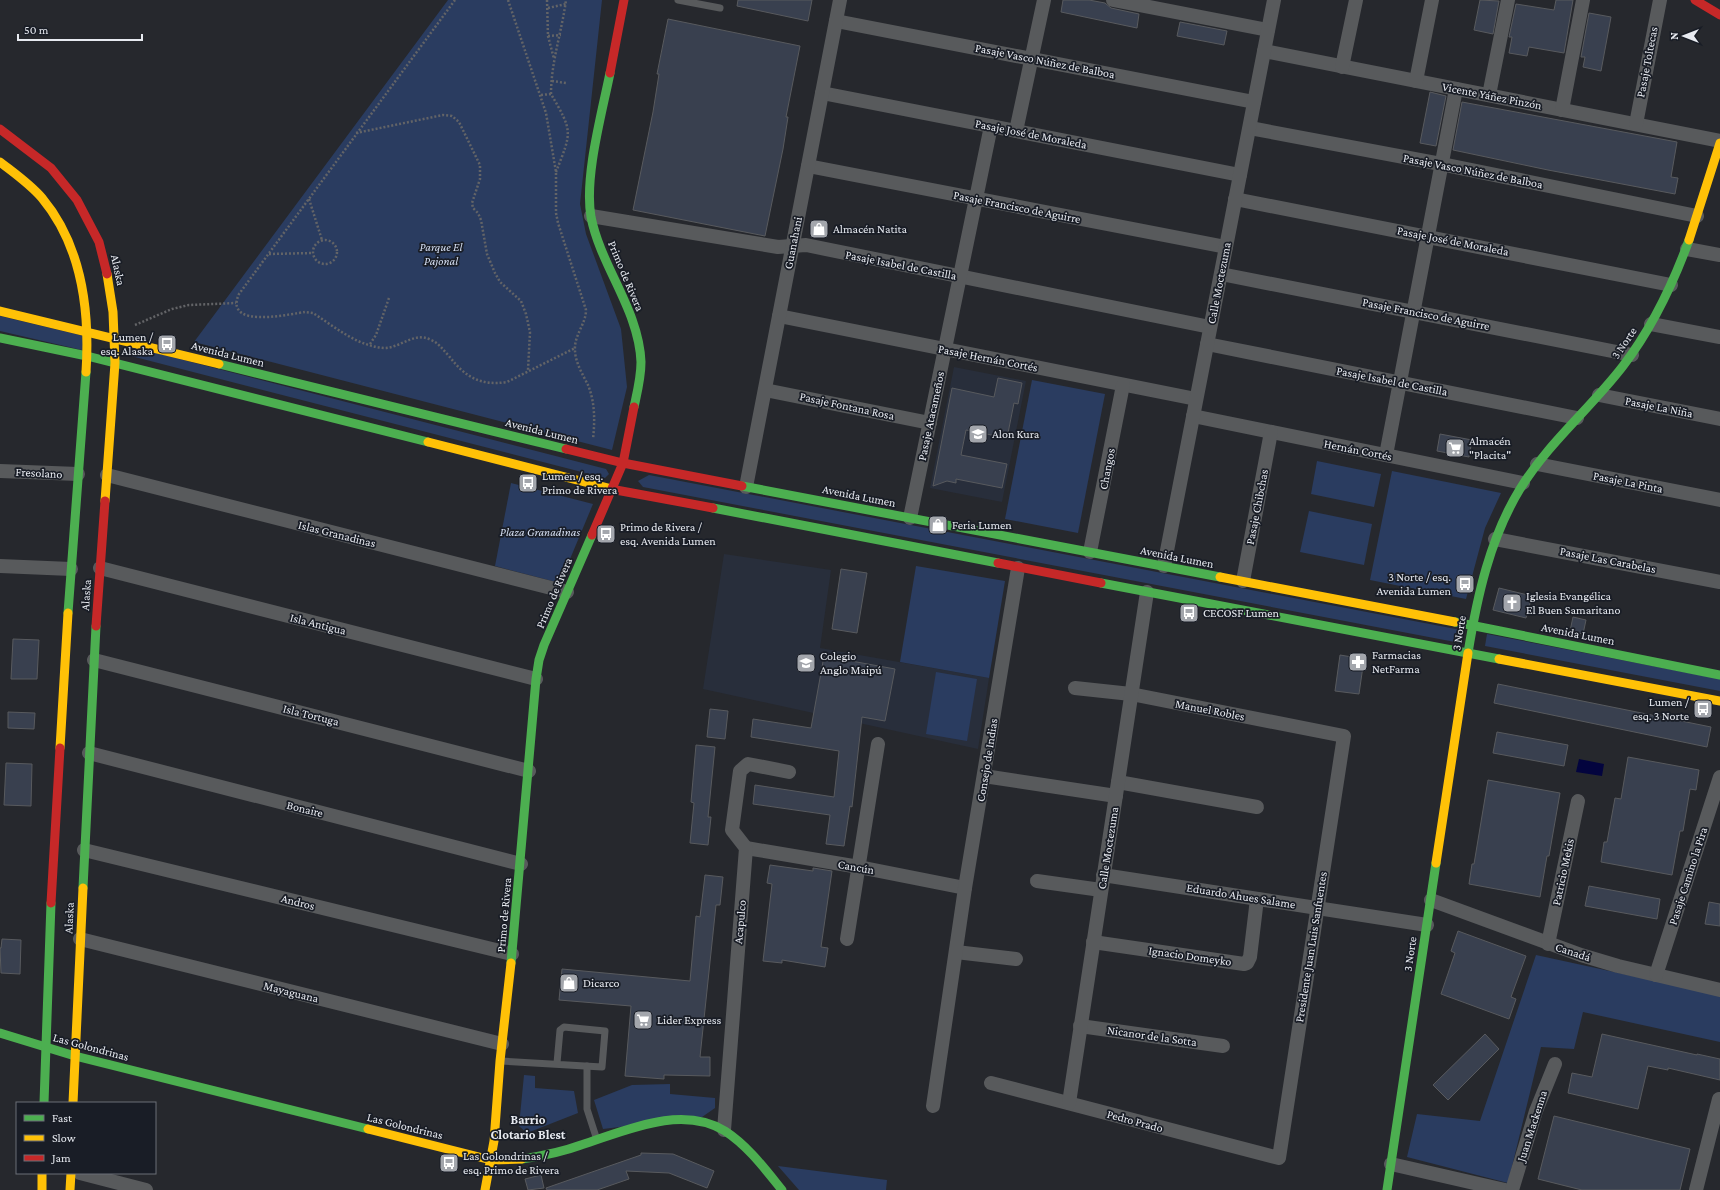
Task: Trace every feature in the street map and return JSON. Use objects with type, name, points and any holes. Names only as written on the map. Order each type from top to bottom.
[{"type":"street","name":"Primo de Rivera","points":[[485,1190],[491,1160],[512,954],[536,679],[539,660],[544,645],[623,463],[640,379],[641,362],[638,342],[631,319],[600,246],[590,216],[589,180],[624,0]]},
{"type":"street","name":"Guanahani","points":[[746,487],[840,0]]},
{"type":"street","points":[[1016,131],[1044,0]]},
{"type":"street","points":[[1113,0],[1268,30]]},
{"type":"street","name":"Calle Moctezuma","points":[[1164,566],[1274,0]]},
{"type":"street","points":[[1342,67],[1356,0]]},
{"type":"street","points":[[1416,81],[1432,0]]},
{"type":"street","points":[[1489,96],[1508,0]]},
{"type":"street","points":[[1562,110],[1583,0]]},
{"type":"street","name":"Pasaje Toltecas","points":[[1636,124],[1660,0]]},
{"type":"street","points":[[1695,0],[1720,15]]},
{"type":"street","name":"Pasaje Vasco Núñez de Balboa","points":[[836,20],[1254,102]]},
{"type":"street","name":"Vicente Yáñez Pinzón","points":[[1264,51],[1636,124],[1720,142]]},
{"type":"street","points":[[1386,455],[1456,89]]},
{"type":"street","name":"Pasaje José de Moraleda","points":[[822,93],[1240,175]]},
{"type":"street","name":"Pasaje Atacameños","points":[[910,518],[991,126]]},
{"type":"street","name":"Pasaje Vasco Núñez de Balboa","points":[[1250,128],[1441,164],[1697,216]]},
{"type":"street","name":"Alaska","points":[[0,130],[51,168],[69,189],[80,205],[92,226],[105,259],[111,291],[114,324],[115,363],[94,660],[73,1102]]},
{"type":"street","name":"3 Norte","points":[[1387,1190],[1468,652],[1483,579],[1496,539],[1508,509],[1523,483],[1554,442],[1599,395],[1632,355],[1651,324],[1687,249],[1720,142]]},
{"type":"street","name":"Alaska","points":[[0,162],[41,197],[64,232],[75,258],[87,317],[88,332],[57,796],[45,1048],[44,1102]]},
{"type":"street","name":"Pasaje Francisco de Aguirre","points":[[808,166],[1226,247]]},
{"type":"street","name":"Pasaje José de Moraleda","points":[[1236,198],[1671,284]]},
{"type":"street","name":"Pasaje Isabel de Castilla","points":[[590,216],[778,247],[806,245],[1210,327]]},
{"type":"street","points":[[1687,249],[1720,255]]},
{"type":"street","name":"Pasaje Francisco de Aguirre","points":[[1221,274],[1632,355]]},
{"type":"street","name":"Avenida Lumen","points":[[0,311],[623,463],[1473,625],[1720,675]]},
{"type":"street","name":"Pasaje Hernán Cortés","points":[[779,316],[1196,399]]},
{"type":"street","points":[[1651,324],[1720,337]]},
{"type":"street","points":[[0,338],[87,356],[611,490],[1720,700]]},
{"type":"street","name":"Pasaje Isabel de Castilla","points":[[1207,344],[1577,418]]},
{"type":"street","name":"Changos","points":[[1090,552],[1124,385]]},
{"type":"street","name":"Pasaje Fontana Rosa","points":[[765,390],[930,423]]},
{"type":"street","name":"Pasaje La Niña","points":[[1599,395],[1720,419]]},
{"type":"street","name":"Hernán Cortés","points":[[1193,416],[1523,483]]},
{"type":"street","name":"Pasaje Chibchas","points":[[1243,582],[1271,432]]},
{"type":"street","name":"Pasaje La Pinta","points":[[1537,464],[1720,500]]},
{"type":"street","name":"Fresolano","points":[[0,471],[78,474]]},
{"type":"street","name":"Islas Granadinas","points":[[107,475],[567,592]]},
{"type":"street","name":"Pasaje Las Carabelas","points":[[1496,539],[1720,582]]},
{"type":"street","points":[[0,566],[71,569]]},
{"type":"street","name":"Isla Antigua","points":[[100,568],[536,679]]},
{"type":"street","name":"Consejo de Indias","points":[[933,1106],[965,888],[1018,568]]},
{"type":"street","name":"Calle Moctezuma","points":[[1069,1103],[1147,592]]},
{"type":"street","name":"Isla Tortuga","points":[[94,660],[529,771]]},
{"type":"street","name":"Manuel Robles","points":[[1074,688],[1131,694],[1344,736]]},
{"type":"street","name":"Presidente Juan Luis Sanfuentes","points":[[1279,1158],[1344,736]]},
{"type":"street","points":[[847,939],[878,744]]},
{"type":"street","name":"Bonaire","points":[[89,752],[521,864]]},
{"type":"street","points":[[746,848],[732,830],[740,771],[748,764],[789,772]]},
{"type":"street","points":[[984,776],[1116,796]]},
{"type":"street","name":"Pasaje Camino la Pira","points":[[1656,975],[1720,777]]},
{"type":"street","points":[[1118,782],[1257,807]]},
{"type":"street","name":"Patricio Mekis","points":[[1548,944],[1578,801]]},
{"type":"street","name":"Cancún","points":[[746,848],[858,867],[965,888]]},
{"type":"street","name":"Acapulco","points":[[724,1130],[746,848]]},
{"type":"street","name":"Andros","points":[[84,850],[512,954]]},
{"type":"street","name":"Eduardo Ahues Salame","points":[[1103,875],[1427,925]]},
{"type":"street","points":[[1037,881],[1101,890]]},
{"type":"street","name":"Ignacio Domeyko","points":[[1093,942],[1244,964],[1250,957],[1257,899]]},
{"type":"street","name":"Canadá","points":[[1431,900],[1548,944],[1610,964],[1720,990]]},
{"type":"street","name":"Mayaguana","points":[[80,939],[502,1044]]},
{"type":"street","points":[[956,952],[1016,959]]},
{"type":"street","name":"Nicanor de la Sotta","points":[[1080,1026],[1223,1046]]},
{"type":"street","name":"Las Golondrinas","points":[[0,1033],[75,1056],[491,1160],[512,1161],[524,1159],[597,1140],[655,1122],[674,1119],[692,1119],[709,1122],[724,1130],[750,1153],[782,1190]]},
{"type":"street","name":"Juan Mackenna","points":[[1512,1190],[1536,1112],[1555,1064]]},
{"type":"street","name":"Pedro Prado","points":[[991,1083],[1279,1158]]},
{"type":"street","points":[[1696,1190],[1719,1099]]},
{"type":"street","points":[[1391,1164],[1505,1190]]},
{"type":"street","points":[[42,1174],[42,1190]]},
{"type":"street","points":[[70,1190],[71,1174]]},
{"type":"street","points":[[84,1174],[146,1190]]},
{"type":"lane","points":[[678,0],[720,8]]},
{"type":"lane","points":[[500,1060],[602,1067],[605,1031],[564,1027],[560,1030],[557,1063]]},
{"type":"lane","points":[[587,1066],[587,1109],[597,1140]]},
{"type":"path","points":[[455,0],[308,198],[239,294],[236,303],[238,310],[254,318],[305,312],[313,313],[355,340],[385,348],[397,346],[409,339],[430,339],[439,344],[455,364],[464,372],[483,383],[496,384],[507,382],[575,348]]},
{"type":"path","points":[[508,0],[548,120],[556,172],[556,213],[586,310],[586,316],[576,337],[574,351],[588,386],[595,416],[592,456]]},
{"type":"path","points":[[547,0],[548,36],[554,59]]},
{"type":"path","points":[[556,172],[567,142],[568,126],[551,94],[554,59],[566,0]]},
{"type":"path","points":[[548,8],[566,4]]},
{"type":"path","points":[[548,36],[560,35]]},
{"type":"path","points":[[552,81],[566,83]]},
{"type":"path","points":[[540,95],[551,94]]},
{"type":"path","points":[[356,133],[443,115],[452,116],[459,122],[480,165],[480,179],[472,203],[473,208],[478,213],[481,220],[487,254],[500,282],[521,301],[526,314],[530,332],[528,371]]},
{"type":"path","points":[[308,198],[322,240]]},
{"type":"path","points":[[322,240],[330,241],[335,246],[337,252],[335,260],[329,264],[322,264],[316,260],[313,253],[316,244],[322,240]]},
{"type":"path","points":[[268,254],[313,253]]},
{"type":"path","points":[[370,344],[376,334],[389,298]]},
{"type":"path","points":[[114,324],[135,325],[172,309],[189,305],[236,303]]},
{"type":"shaded area","name":"Alon Kura","points":[[954,367],[1026,381],[1002,502],[930,488]]},
{"type":"shaded area","name":"Colegio Anglo Maipú","points":[[724,554],[831,570],[820,648],[989,678],[978,749],[703,689]]},
{"type":"shaded area","points":[[1579,759],[1604,764],[1602,776],[1576,772]]},
{"type":"green space","name":"Parque El Pajonal","points":[[448,0],[602,0],[580,204],[586,234],[621,329],[627,387],[612,450],[194,342]]},
{"type":"green space","points":[[0,316],[88,337],[86,351],[0,331]]},
{"type":"green space","points":[[133,347],[606,469],[609,474],[605,478],[131,356]]},
{"type":"green space","points":[[1032,380],[1105,394],[1078,533],[1005,519]]},
{"type":"green space","points":[[1317,461],[1381,474],[1374,507],[1311,494]]},
{"type":"green space","points":[[1392,471],[1501,493],[1485,528],[1466,599],[1370,580]]},
{"type":"green space","points":[[649,475],[1461,630],[1455,642],[643,487],[638,481]]},
{"type":"green space","name":"Plaza Granadinas","points":[[511,483],[593,504],[560,583],[495,566]]},
{"type":"green space","points":[[1309,511],[1372,524],[1364,565],[1300,552]]},
{"type":"green space","points":[[916,566],[1005,581],[989,678],[900,662]]},
{"type":"green space","points":[[1487,634],[1720,679],[1720,691],[1485,646]]},
{"type":"green space","points":[[936,672],[977,679],[967,741],[926,734]]},
{"type":"green space","points":[[1536,955],[1720,995],[1720,1042],[1583,1012],[1574,1049],[1541,1047],[1508,1183],[1407,1157],[1417,1114],[1480,1121]]},
{"type":"green space","points":[[524,1075],[535,1076],[535,1088],[574,1091],[578,1113],[527,1133],[519,1126]]},
{"type":"green space","points":[[670,1084],[670,1094],[715,1098],[715,1108],[702,1117],[603,1129],[594,1100],[632,1085]]},
{"type":"green space","points":[[778,1166],[887,1180],[886,1190],[799,1190]]},
{"type":"building","points":[[738,0],[812,0],[808,21],[737,6]]},
{"type":"building","points":[[1063,0],[1089,0],[1105,3],[1111,8],[1139,14],[1137,28],[1061,12]]},
{"type":"building","points":[[1480,0],[1499,1],[1493,34],[1474,30]]},
{"type":"building","points":[[1556,0],[1573,0],[1564,53],[1529,47],[1527,56],[1509,53],[1512,37],[1509,37],[1516,4],[1554,10]]},
{"type":"building","points":[[1589,13],[1611,17],[1601,71],[1583,67],[1585,57],[1581,57]]},
{"type":"building","points":[[668,19],[800,46],[786,117],[788,117],[783,149],[765,236],[633,210],[653,112],[659,74],[657,74]]},
{"type":"building","points":[[1180,22],[1227,31],[1224,45],[1177,36]]},
{"type":"building","points":[[1430,92],[1446,96],[1436,146],[1420,143]]},
{"type":"building","points":[[1462,102],[1677,142],[1671,177],[1678,178],[1675,194],[1453,150]]},
{"type":"building","points":[[998,378],[1022,383],[1018,404],[1014,403],[1007,438],[966,430],[961,455],[1007,464],[1002,488],[956,479],[956,483],[947,481],[933,486],[952,388],[994,397]]},
{"type":"building","points":[[1440,434],[1472,440],[1469,457],[1437,451]]},
{"type":"building","points":[[841,569],[867,573],[857,633],[832,629]]},
{"type":"building","name":"Iglesia Evangélica El Buen Samaritano","points":[[1499,588],[1532,596],[1526,618],[1493,610]]},
{"type":"building","points":[[1573,617],[1586,620],[1583,634],[1570,631]]},
{"type":"building","points":[[13,639],[39,640],[37,679],[11,679]]},
{"type":"building","points":[[1340,655],[1364,659],[1359,694],[1335,691]]},
{"type":"building","points":[[824,656],[895,669],[885,721],[862,717],[852,807],[850,806],[844,846],[826,844],[830,815],[753,804],[755,785],[834,797],[839,751],[751,737],[753,719],[811,728]]},
{"type":"building","points":[[1498,684],[1711,727],[1707,747],[1494,703]]},
{"type":"building","points":[[710,709],[728,711],[725,739],[707,737]]},
{"type":"building","points":[[8,712],[35,713],[34,729],[8,728]]},
{"type":"building","points":[[1497,732],[1568,745],[1564,766],[1493,753]]},
{"type":"building","points":[[696,745],[715,747],[708,817],[711,817],[708,845],[690,843],[694,803],[691,802]]},
{"type":"building","points":[[1628,757],[1699,770],[1696,790],[1690,789],[1683,831],[1680,831],[1672,875],[1601,862],[1604,842],[1607,842],[1615,798],[1621,799]]},
{"type":"building","points":[[6,763],[32,764],[31,806],[4,805]]},
{"type":"building","points":[[1488,780],[1560,793],[1540,897],[1469,884],[1472,864],[1474,864]]},
{"type":"building","points":[[770,865],[813,871],[813,868],[832,871],[821,947],[828,948],[825,967],[782,960],[782,963],[763,961],[772,884],[767,883]]},
{"type":"building","points":[[705,875],[723,877],[720,905],[716,905],[700,1057],[710,1057],[710,1076],[664,1075],[664,1079],[625,1076],[631,1006],[559,1000],[562,969],[690,981],[696,916],[700,917]]},
{"type":"building","points":[[1589,886],[1660,899],[1657,919],[1585,906]]},
{"type":"building","points":[[1709,902],[1720,904],[1720,926],[1705,924]]},
{"type":"building","points":[[1458,931],[1526,956],[1511,997],[1516,999],[1509,1019],[1441,994],[1455,953],[1451,951]]},
{"type":"building","points":[[2,939],[21,940],[20,974],[1,973],[0,948]]},
{"type":"building","points":[[1485,1034],[1499,1049],[1448,1100],[1433,1085]]},
{"type":"building","points":[[1602,1034],[1720,1059],[1720,1080],[1668,1068],[1668,1070],[1648,1066],[1638,1109],[1568,1093],[1572,1073],[1592,1077]]},
{"type":"building","points":[[1554,1116],[1690,1149],[1680,1190],[1582,1190],[1538,1179]]},
{"type":"building","points":[[641,1153],[673,1154],[714,1171],[707,1188],[669,1173],[626,1171],[629,1179],[597,1190],[547,1190],[546,1188],[641,1155]]},
{"type":"building","points":[[541,1175],[544,1188],[528,1190],[525,1179]]},
{"type":"traffic: fast","points":[[610,73],[595,145],[589,201],[591,217],[596,235],[627,306],[639,343],[641,368],[634,407]]},
{"type":"traffic: fast","points":[[1468,653],[1480,589],[1486,568],[1500,527],[1520,489],[1544,456],[1610,382],[1634,351],[1669,289],[1689,240]]},
{"type":"traffic: fast","points":[[0,338],[87,356],[428,442]]},
{"type":"traffic: fast","points":[[219,364],[566,449]]},
{"type":"traffic: fast","points":[[68,613],[86,372]]},
{"type":"traffic: fast","points":[[742,486],[1220,577]]},
{"type":"traffic: fast","points":[[713,508],[998,563]]},
{"type":"traffic: fast","points":[[511,963],[536,679],[539,660],[544,645],[592,535]]},
{"type":"traffic: fast","points":[[1101,583],[1499,659]]},
{"type":"traffic: fast","points":[[1455,622],[1720,675]]},
{"type":"traffic: fast","points":[[83,888],[96,626]]},
{"type":"traffic: fast","points":[[1387,1190],[1436,863]]},
{"type":"traffic: fast","points":[[44,1102],[51,903]]},
{"type":"traffic: fast","points":[[0,1033],[75,1056],[368,1129]]},
{"type":"traffic: fast","points":[[522,1159],[567,1150],[634,1127],[672,1120],[690,1120],[708,1123],[725,1131],[733,1137],[756,1158],[782,1190]]},
{"type":"traffic: slow","points":[[1689,240],[1720,143]]},
{"type":"traffic: slow","points":[[0,162],[27,183],[42,198],[56,217],[75,258],[84,303],[87,349],[86,372]]},
{"type":"traffic: slow","points":[[105,501],[115,363],[113,312],[107,274]]},
{"type":"traffic: slow","points":[[0,311],[219,364]]},
{"type":"traffic: slow","points":[[428,442],[616,490]]},
{"type":"traffic: slow","points":[[1220,577],[1455,622]]},
{"type":"traffic: slow","points":[[60,748],[68,613]]},
{"type":"traffic: slow","points":[[1436,863],[1468,653]]},
{"type":"traffic: slow","points":[[1499,659],[1720,701]]},
{"type":"traffic: slow","points":[[73,1102],[83,888]]},
{"type":"traffic: slow","points":[[485,1190],[494,1141],[500,1061],[511,963]]},
{"type":"traffic: slow","points":[[368,1129],[491,1160],[522,1159]]},
{"type":"traffic: slow","points":[[42,1174],[42,1190]]},
{"type":"traffic: slow","points":[[70,1190],[71,1174]]},
{"type":"traffic: jam","points":[[610,73],[624,0]]},
{"type":"traffic: jam","points":[[1695,0],[1720,15]]},
{"type":"traffic: jam","points":[[0,129],[51,168],[77,200],[99,242],[107,274]]},
{"type":"traffic: jam","points":[[592,535],[623,463],[634,407]]},
{"type":"traffic: jam","points":[[566,449],[623,463],[742,486]]},
{"type":"traffic: jam","points":[[616,490],[713,508]]},
{"type":"traffic: jam","points":[[96,626],[105,501]]},
{"type":"traffic: jam","points":[[998,563],[1101,583]]},
{"type":"traffic: jam","points":[[51,903],[60,748]]},
{"type":"place","name":"Almacén Natita","points":[[819,229]]},
{"type":"place","name":"Lumen / esq. Alaska","points":[[167,344]]},
{"type":"place","name":"Alon Kura","points":[[978,434]]},
{"type":"place","name":"Almacén \"Placita\"","points":[[1455,448]]},
{"type":"place","name":"Lumen / esq. Primo de Rivera","points":[[528,483]]},
{"type":"place","name":"Feria Lumen","points":[[938,525]]},
{"type":"place","name":"Primo de Rivera / esq. Avenida Lumen","points":[[606,534]]},
{"type":"place","name":"3 Norte / esq. Avenida Lumen","points":[[1465,584]]},
{"type":"place","name":"Iglesia Evangélica El Buen Samaritano","points":[[1512,603]]},
{"type":"place","name":"CECOSF Lumen","points":[[1189,613]]},
{"type":"place","name":"Farmacias NetFarma","points":[[1358,662]]},
{"type":"place","name":"Colegio Anglo Maipú","points":[[806,663]]},
{"type":"place","name":"Lumen / esq. 3 Norte","points":[[1703,709]]},
{"type":"place","name":"Dicarco","points":[[569,983]]},
{"type":"place","name":"Lider Express","points":[[643,1020]]},
{"type":"place","name":"Las Golondrinas / esq. Primo de Rivera","points":[[449,1163]]},
{"type":"district","name":"Barrio Clotario Blest","points":[[528,1126]]}]
